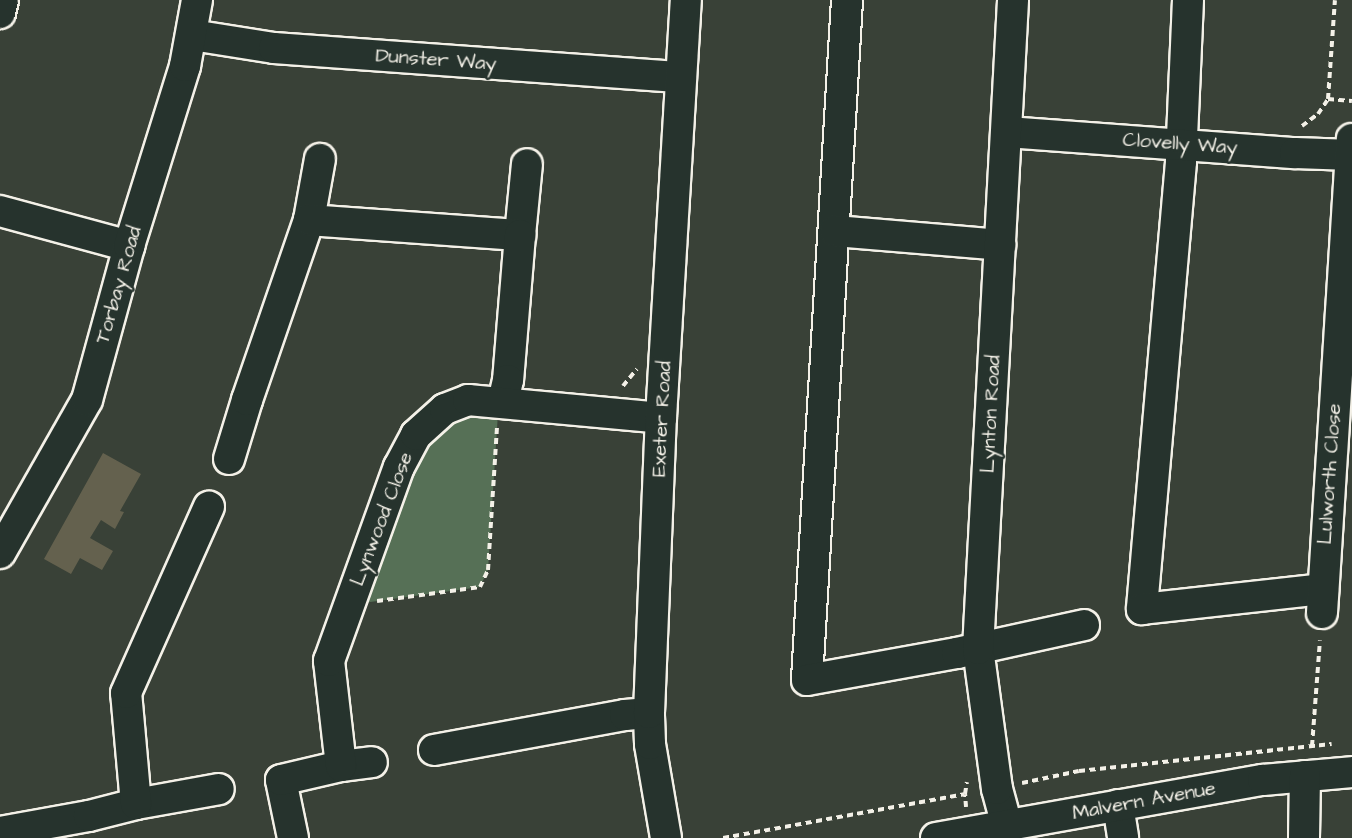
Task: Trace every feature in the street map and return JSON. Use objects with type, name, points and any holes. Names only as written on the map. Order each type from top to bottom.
[{"type":"street","points":[[0,13],[3,0]]},
{"type":"street","name":"Torbay Road","points":[[0,553],[87,400],[129,246],[155,167],[192,35],[197,0]]},
{"type":"street","name":"Exeter Road","points":[[666,838],[650,744],[649,713],[662,418],[686,0]]},
{"type":"street","points":[[847,0],[807,680],[978,649],[1084,625]]},
{"type":"street","name":"Lynton Road","points":[[1006,826],[997,789],[978,649],[1013,0]]},
{"type":"street","points":[[1188,0],[1181,144],[1142,609],[1322,601]]},
{"type":"street","name":"Dunster Way","points":[[192,35],[274,48],[681,77]]},
{"type":"street","name":"Clovelly Way","points":[[1007,132],[1352,155]]},
{"type":"street","name":"Lulworth Close","points":[[1322,601],[1352,139]]},
{"type":"street","points":[[229,459],[309,220],[320,159]]},
{"type":"street","points":[[500,413],[507,380],[527,164]]},
{"type":"street","points":[[0,211],[129,246]]},
{"type":"street","points":[[309,220],[520,235]]},
{"type":"street","points":[[835,231],[1000,245]]},
{"type":"street","name":"Lynwood Close","points":[[341,766],[329,662],[399,467],[416,435],[445,409],[468,400],[500,413],[662,418]]},
{"type":"street","points":[[136,804],[126,693],[209,507]]},
{"type":"street","points":[[434,750],[625,715],[649,713]]},
{"type":"street","points":[[293,838],[281,780],[341,766],[372,762]]},
{"type":"street","name":"Malvern Avenue","points":[[936,838],[1263,780],[1352,772]]},
{"type":"street","points":[[1304,838],[1305,776]]},
{"type":"street","points":[[0,832],[219,789]]},
{"type":"street","points":[[1118,805],[1123,838]]},
{"type":"path","points":[[1328,99],[1352,101]]},
{"type":"path","points":[[616,388],[624,386],[638,368],[639,362]]},
{"type":"path","points":[[375,602],[480,587],[488,570],[500,413]]},
{"type":"path","points":[[1305,776],[1312,745],[1322,601]]},
{"type":"path","points":[[723,838],[997,789],[1079,771],[1312,745],[1341,744]]},
{"type":"green space","points":[[459,413],[498,413],[488,570],[480,587],[363,603],[420,455],[437,433]]},
{"type":"building","points":[[103,453],[141,474],[120,511],[124,512],[115,529],[101,520],[90,538],[113,551],[102,570],[80,558],[71,574],[44,559]]}]
